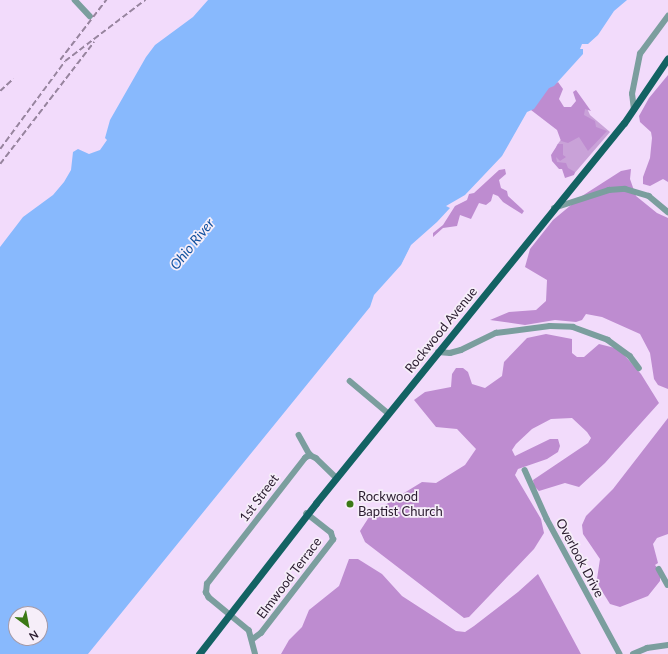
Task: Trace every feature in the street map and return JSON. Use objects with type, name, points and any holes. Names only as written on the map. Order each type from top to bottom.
[{"type":"main road","name":"Rockwood Avenue","points":[[199,654],[336,477],[634,110],[668,58]]},
{"type":"street","points":[[75,0],[90,16]]},
{"type":"street","points":[[634,110],[632,94],[640,54],[668,16]]},
{"type":"street","points":[[554,208],[609,190],[625,189],[649,196],[668,212]]},
{"type":"street","points":[[438,352],[450,353],[461,350],[496,333],[550,326],[573,327],[608,340],[630,356],[639,368]]},
{"type":"street","points":[[350,381],[388,413]]},
{"type":"street","points":[[299,435],[310,455],[336,477]]},
{"type":"street","name":"1st Street","points":[[229,615],[209,598],[206,593],[207,584],[298,464],[310,455]]},
{"type":"street","name":"Overlook Drive","points":[[525,470],[547,519],[620,654]]},
{"type":"street","name":"Elmwood Terrace","points":[[253,639],[261,632],[333,540],[331,533],[307,514]]},
{"type":"street","points":[[659,569],[668,585]]},
{"type":"street","points":[[229,615],[249,631],[253,639],[256,654]]},
{"type":"street","points":[[633,654],[647,648],[668,645]]},
{"type":"shaded area","points":[[668,75],[668,182],[663,179],[650,186],[643,184],[643,177],[650,158],[652,138],[651,132],[640,122],[639,116],[649,98]]},
{"type":"shaded area","points":[[558,82],[563,89],[559,99],[564,107],[571,107],[576,101],[573,92],[576,90],[591,111],[585,109],[584,115],[595,121],[596,127],[607,131],[588,151],[579,137],[568,143],[561,141],[557,130],[531,110],[548,88]]},
{"type":"shaded area","points":[[586,106],[590,115],[610,132],[573,175],[558,165],[553,158],[557,145]]},
{"type":"shaded area","points":[[558,144],[563,144],[563,155],[566,157],[560,161],[556,157],[557,162],[566,163],[568,168],[575,172],[574,175],[565,178],[562,169],[559,169],[552,161],[551,155]]},
{"type":"shaded area","points":[[505,169],[506,174],[499,180],[501,188],[507,191],[508,196],[524,211],[522,214],[493,194],[491,201],[486,205],[479,203],[471,219],[460,215],[457,226],[443,228],[433,237],[433,233],[443,225],[455,206],[467,200],[469,194],[474,193],[499,170]]},
{"type":"shaded area","points":[[631,169],[630,179],[636,196],[657,213],[668,218],[668,389],[658,385],[654,379],[650,353],[640,334],[602,317],[586,314],[582,320],[576,322],[555,320],[525,325],[490,320],[509,312],[536,310],[546,301],[547,280],[525,267],[530,249],[553,220],[582,196],[621,171]]},
{"type":"shaded area","points":[[546,334],[572,339],[572,353],[577,357],[584,357],[599,344],[619,349],[641,374],[659,403],[605,463],[579,487],[565,483],[539,491],[534,486],[533,480],[588,443],[591,438],[587,432],[572,418],[551,419],[532,429],[516,444],[512,450],[515,456],[550,439],[558,439],[560,446],[558,452],[547,459],[518,469],[515,475],[541,519],[544,533],[534,549],[469,617],[464,618],[365,542],[360,531],[371,514],[422,482],[436,483],[465,465],[476,449],[457,429],[436,427],[414,400],[425,392],[451,387],[452,374],[456,368],[463,368],[468,372],[472,384],[485,388],[502,376],[504,362],[527,338]]},
{"type":"shaded area","points":[[668,418],[668,534],[657,538],[653,544],[658,563],[655,565],[660,571],[660,581],[648,596],[620,607],[610,604],[600,588],[597,579],[600,559],[583,534],[582,525],[586,516],[613,489]]},
{"type":"shaded area","points":[[349,559],[358,559],[382,574],[402,596],[456,631],[465,632],[518,592],[538,574],[581,654],[281,654],[289,640],[302,627],[309,610],[339,586]]},
{"type":"water","name":"Ohio River","points":[[208,0],[627,0],[614,11],[598,35],[588,44],[582,44],[580,49],[583,49],[583,54],[554,86],[549,88],[534,109],[527,112],[502,156],[465,195],[446,206],[450,208],[437,222],[411,245],[401,265],[374,295],[370,307],[88,654],[0,654],[0,247],[23,217],[53,195],[64,182],[71,170],[73,152],[78,149],[89,154],[100,150],[107,140],[105,138],[110,120],[146,57],[155,45],[193,17]]},
{"type":"railway","points":[[60,60],[106,0]]},
{"type":"railway","points":[[0,149],[65,61],[145,0]]},
{"type":"railway","points":[[0,164],[94,42]]},
{"type":"railway","points":[[0,91],[13,79]]},
{"type":"place","name":"Rockwood Baptist Church","points":[[350,504]]}]
